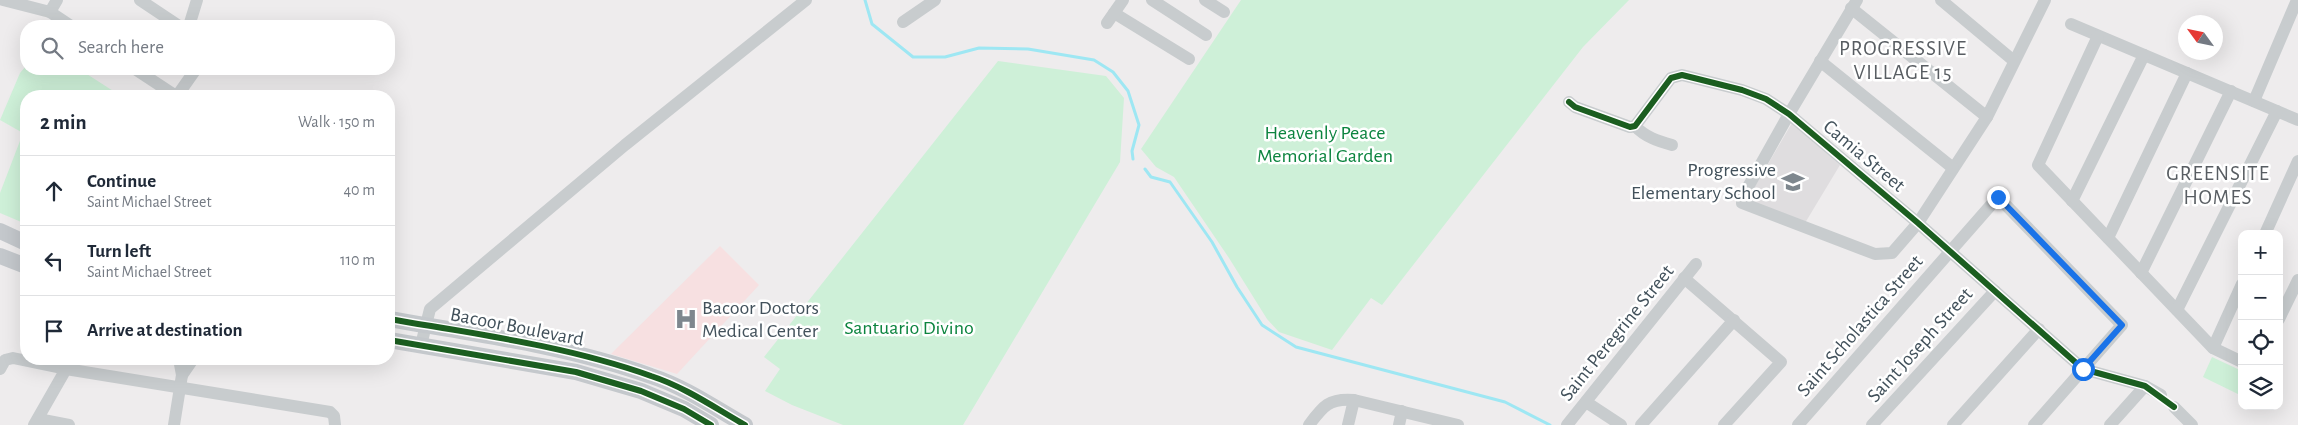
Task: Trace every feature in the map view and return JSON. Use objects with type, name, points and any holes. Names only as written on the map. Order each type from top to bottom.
[{"type":"main road","points":[[0,231],[20,240]]},
{"type":"main road","points":[[0,256],[20,264]]},
{"type":"main road","name":"Bacoor Boulevard","points":[[395,320],[562,351],[625,367],[653,376],[692,395],[745,425]]},
{"type":"main road","name":"Bacoor Boulevard","points":[[395,341],[556,368],[622,385],[684,409],[711,425]]},
{"type":"street","points":[[3,0],[50,12],[62,20]]},
{"type":"street","points":[[50,12],[57,0]]},
{"type":"street","points":[[140,0],[170,20]]},
{"type":"street","points":[[191,20],[197,0]]},
{"type":"street","points":[[421,345],[424,325],[430,309],[624,145],[806,0]]},
{"type":"street","points":[[903,22],[935,0]]},
{"type":"street","points":[[1123,0],[1110,18],[1190,59]]},
{"type":"street","points":[[1152,0],[1206,35]]},
{"type":"street","points":[[1205,0],[1224,12]]},
{"type":"street","points":[[1941,0],[2014,61]]},
{"type":"street","points":[[1987,117],[1854,4],[1789,114],[1743,196],[1742,203],[1875,254],[1892,253],[1918,223],[1987,117],[2044,0]]},
{"type":"street","points":[[2254,101],[2296,0]]},
{"type":"street","points":[[2071,24],[2298,120]]},
{"type":"street","points":[[2098,36],[2038,165],[2213,348],[2238,360]]},
{"type":"street","points":[[2072,201],[2144,55]]},
{"type":"street","points":[[1820,61],[1953,168]]},
{"type":"street","points":[[2108,238],[2187,73]]},
{"type":"street","points":[[144,75],[167,90]]},
{"type":"street","points":[[180,90],[192,75]]},
{"type":"street","name":"Camia Street","points":[[1635,126],[1671,78],[1682,75],[1742,90],[1766,99],[1789,114],[1918,223],[2083,369]]},
{"type":"street","points":[[2141,273],[2231,91]]},
{"type":"street","points":[[1569,102],[1575,107],[1630,127],[1635,126],[1641,133],[1654,140],[1672,145]]},
{"type":"street","points":[[2177,310],[2277,111]]},
{"type":"street","points":[[2267,230],[2298,161]]},
{"type":"street","name":"Saint Scholastica Street","points":[[1798,425],[1998,197],[2122,325],[2083,369]]},
{"type":"street","name":"Saint Peregrine Street","points":[[1567,425],[1696,264]]},
{"type":"street","points":[[1684,278],[1782,362],[1724,425]]},
{"type":"street","points":[[2283,310],[2298,280]]},
{"type":"street","name":"Saint Joseph Street","points":[[1872,425],[1995,290]]},
{"type":"street","points":[[2213,348],[2238,293]]},
{"type":"street","points":[[1641,425],[1734,320]]},
{"type":"street","points":[[1953,425],[2039,329]]},
{"type":"street","points":[[0,369],[5,360],[13,358],[20,359]]},
{"type":"street","points":[[47,365],[330,412],[334,416],[335,425]]},
{"type":"street","points":[[174,425],[182,375],[180,365]]},
{"type":"street","points":[[182,375],[189,365]]},
{"type":"street","points":[[66,369],[36,422],[69,425]]},
{"type":"street","points":[[2034,425],[2083,369],[2145,386],[2161,395]]},
{"type":"street","points":[[2110,425],[2145,386]]},
{"type":"street","points":[[1309,425],[1322,406],[1339,399],[1354,400],[1452,424]]},
{"type":"street","points":[[1348,425],[1354,400]]},
{"type":"street","points":[[1586,402],[1621,425]]},
{"type":"street","points":[[2174,407],[2192,425]]},
{"type":"street","points":[[1399,425],[1402,411]]},
{"type":"shaded area","name":"Progressive Elementary School","points":[[1792,123],[1840,165],[1805,223],[1747,200]]},
{"type":"shaded area","name":"Bacoor Doctors Medical Center","points":[[720,246],[759,285],[677,374],[611,354]]},
{"type":"green space","name":"Heavenly Peace Memorial Garden","points":[[1241,0],[1629,0],[1583,47],[1382,305],[1371,298],[1332,350],[1279,332],[1267,319],[1229,258],[1174,177],[1156,167],[1141,149]]},
{"type":"green space","name":"Santuario Divino","points":[[998,61],[1106,76],[1124,98],[1120,162],[963,425],[843,425],[792,405],[765,391],[780,369],[764,357]]},
{"type":"green space","points":[[20,73],[20,75],[88,75],[112,90],[20,90],[20,131],[0,120]]},
{"type":"green space","points":[[20,141],[20,221],[0,213],[0,193]]},
{"type":"green space","points":[[2212,357],[2238,369],[2238,394],[2203,377]]},
{"type":"waterway","points":[[865,0],[872,24],[913,57],[945,57],[979,48],[1028,49],[1094,60],[1113,72],[1128,91],[1139,125],[1132,151],[1133,159]]},
{"type":"waterway","points":[[1145,169],[1151,177],[1170,182],[1212,242],[1237,287],[1262,325],[1296,347],[1505,402],[1550,425]]},
{"type":"cycle path","points":[[1569,102],[1575,107],[1630,127],[1635,126],[1671,78],[1682,75],[1742,90],[1766,99],[1789,114],[1918,223],[2083,369],[2145,386],[2174,407]]},
{"type":"cycle path","points":[[395,320],[521,342],[619,366],[676,386],[745,425]]},
{"type":"cycle path","points":[[395,341],[576,372],[641,391],[684,409],[711,425]]},
{"type":"place","name":"Progressive Elementary School","points":[[1793,182]]},
{"type":"place","name":"Bacoor Doctors Medical Center","points":[[686,319]]},
{"type":"district","name":"PROGRESSIVE VILLAGE 15","points":[[1903,60]]},
{"type":"district","name":"GREENSITE HOMES","points":[[2218,185]]},
{"type":"route","points":[[1998,197],[2122,325],[2083,369]]}]
